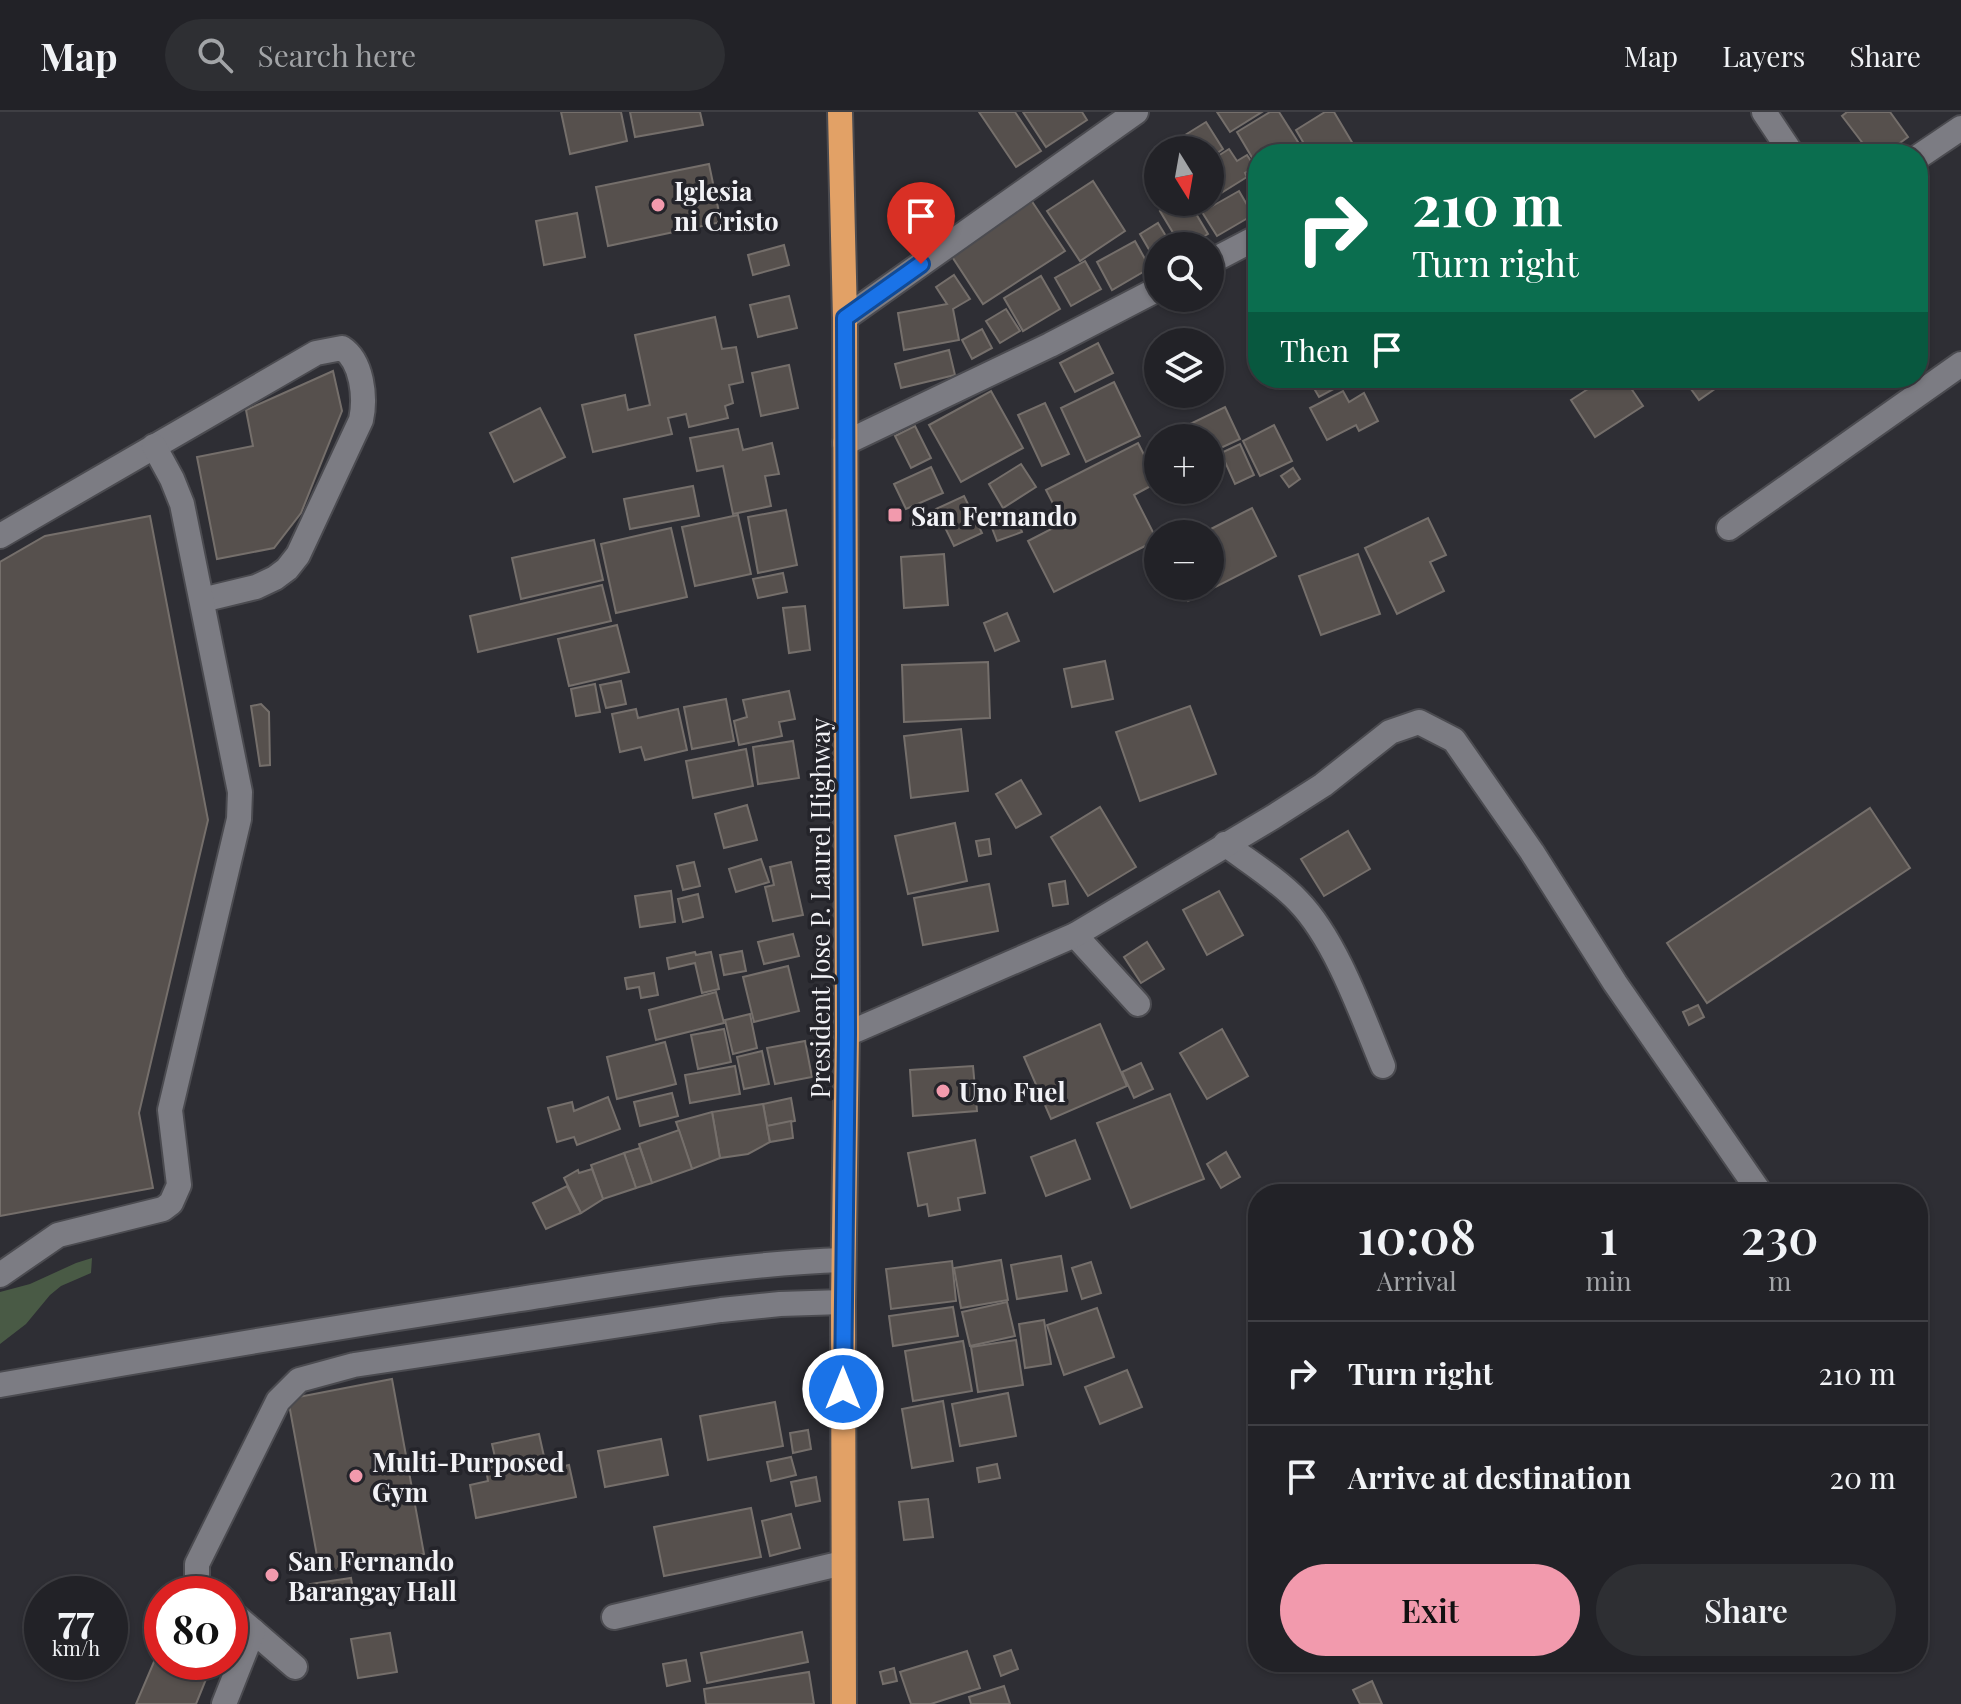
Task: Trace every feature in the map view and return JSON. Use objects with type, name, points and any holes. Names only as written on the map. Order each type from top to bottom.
[{"type":"highway","name":"President Jose P. Laurel Highway","points":[[840,112],[845,318],[847,1034],[843,1260],[844,1704]]},
{"type":"street","points":[[845,318],[1136,112]]},
{"type":"street","points":[[1764,112],[1785,144]]},
{"type":"street","points":[[1928,150],[1961,128]]},
{"type":"street","points":[[1224,255],[1248,242]]},
{"type":"street","points":[[845,443],[1144,296]]},
{"type":"street","points":[[0,536],[316,353],[342,348],[354,360],[363,396],[361,420],[298,555],[266,583],[202,600]]},
{"type":"street","points":[[1928,387],[1961,364]]},
{"type":"street","points":[[1729,528],[1927,388]]},
{"type":"street","points":[[0,1275],[58,1235],[154,1213],[171,1203],[177,1195],[179,1174],[170,1131],[170,1110],[240,805],[238,778],[182,504],[154,446]]},
{"type":"street","points":[[847,1034],[1075,935],[1323,785],[1390,732],[1419,722],[1454,740],[1532,852],[1615,983],[1754,1184]]},
{"type":"street","points":[[1225,844],[1299,901],[1321,932],[1354,995],[1383,1066]]},
{"type":"street","points":[[1075,935],[1138,1004]]},
{"type":"street","points":[[0,1385],[267,1338],[706,1271],[780,1262],[843,1260]]},
{"type":"street","points":[[197,1576],[197,1564],[278,1401],[299,1380],[354,1365],[721,1310],[843,1302]]},
{"type":"street","points":[[614,1617],[843,1563]]},
{"type":"street","points":[[248,1627],[295,1667]]},
{"type":"street","points":[[224,1704],[253,1631]]},
{"type":"green space","points":[[92,1258],[91,1273],[61,1286],[26,1324],[0,1344],[0,1292],[30,1284]]},
{"type":"building","points":[[561,112],[621,112],[627,141],[570,154]]},
{"type":"building","points":[[630,112],[700,112],[703,125],[635,137]]},
{"type":"building","points":[[979,112],[1015,112],[1041,151],[1016,167]]},
{"type":"building","points":[[1023,112],[1082,112],[1087,120],[1046,147]]},
{"type":"building","points":[[1217,112],[1262,112],[1230,132]]},
{"type":"building","points":[[1270,112],[1279,112],[1298,142],[1248,144],[1248,151],[1237,132]]},
{"type":"building","points":[[1325,112],[1334,112],[1353,144],[1304,144],[1296,130]]},
{"type":"building","points":[[1847,112],[1890,112],[1908,137],[1899,144],[1863,144],[1842,116]]},
{"type":"building","points":[[1206,122],[1215,136],[1183,136]]},
{"type":"building","points":[[1229,149],[1237,161],[1247,155],[1247,177],[1224,191],[1224,152]]},
{"type":"building","name":"Iglesia ni Cristo","points":[[709,164],[721,222],[608,246],[596,187]]},
{"type":"building","points":[[1093,181],[1125,231],[1080,261],[1047,211]]},
{"type":"building","points":[[1239,191],[1248,206],[1248,218],[1224,232],[1214,232],[1204,216],[1224,216],[1224,200]]},
{"type":"building","points":[[1029,197],[1065,251],[983,304],[947,249]]},
{"type":"building","points":[[577,213],[585,257],[544,265],[536,221]]},
{"type":"building","points":[[1163,216],[1197,216],[1207,232],[1173,232]]},
{"type":"building","points":[[1158,223],[1163,232],[1144,232],[1144,241],[1140,234]]},
{"type":"building","points":[[1135,241],[1144,257],[1144,271],[1112,290],[1097,262]]},
{"type":"building","points":[[784,245],[789,265],[753,275],[748,255]]},
{"type":"building","points":[[1085,261],[1101,289],[1071,306],[1055,278]]},
{"type":"building","points":[[954,275],[970,299],[953,309],[959,340],[904,350],[898,313],[947,304],[936,287]]},
{"type":"building","points":[[1041,276],[1060,309],[1023,331],[1004,298]]},
{"type":"building","points":[[789,296],[797,328],[758,337],[750,305]]},
{"type":"building","points":[[1006,309],[1020,331],[1000,343],[986,321]]},
{"type":"building","points":[[715,317],[722,349],[736,347],[743,382],[729,385],[733,403],[725,406],[728,418],[689,427],[686,414],[668,418],[672,434],[593,452],[582,405],[625,395],[628,410],[650,405],[635,335]]},
{"type":"building","points":[[982,329],[992,348],[972,359],[962,340]]},
{"type":"building","points":[[1098,343],[1113,373],[1075,392],[1060,363]]},
{"type":"building","points":[[949,350],[955,375],[901,388],[895,364]]},
{"type":"building","points":[[789,365],[798,408],[761,416],[752,373]]},
{"type":"building","points":[[333,371],[342,411],[301,513],[274,548],[217,559],[197,457],[253,446],[246,410]]},
{"type":"building","points":[[1114,382],[1140,436],[1086,462],[1061,408]]},
{"type":"building","points":[[1314,388],[1336,388],[1319,397]]},
{"type":"building","points":[[1590,388],[1631,388],[1643,406],[1595,437],[1571,400]]},
{"type":"building","points":[[1690,388],[1716,388],[1699,400]]},
{"type":"building","points":[[991,391],[1023,448],[961,482],[929,425]]},
{"type":"building","points":[[1343,391],[1349,402],[1364,393],[1378,421],[1359,431],[1356,425],[1327,440],[1310,408]]},
{"type":"building","points":[[1045,403],[1069,454],[1042,466],[1018,415]]},
{"type":"building","points":[[1224,407],[1240,439],[1224,446],[1224,424],[1190,424]]},
{"type":"building","points":[[540,408],[565,457],[514,482],[490,433]]},
{"type":"building","points":[[1274,425],[1292,461],[1260,476],[1243,441]]},
{"type":"building","points":[[915,426],[931,458],[911,468],[895,436]]},
{"type":"building","points":[[738,429],[743,450],[772,443],[779,474],[765,476],[771,506],[733,514],[723,466],[697,471],[690,438]]},
{"type":"building","points":[[1138,443],[1144,455],[1144,490],[1134,495],[1147,520],[1144,520],[1144,547],[1054,592],[1028,541],[1063,523],[1046,490]]},
{"type":"building","points":[[1240,444],[1254,475],[1235,484],[1224,460],[1224,452]]},
{"type":"building","points":[[1021,464],[1036,487],[1003,508],[989,484]]},
{"type":"building","points":[[931,467],[943,493],[906,509],[894,484]]},
{"type":"building","points":[[1293,468],[1300,479],[1289,487],[1281,476]]},
{"type":"building","points":[[693,486],[699,516],[630,529],[624,499]]},
{"type":"building","points":[[964,496],[982,533],[954,546],[936,509]]},
{"type":"building","points":[[1252,508],[1276,556],[1224,583],[1224,522]]},
{"type":"building","points":[[786,510],[797,565],[758,573],[748,517]]},
{"type":"building","points":[[1014,511],[1022,532],[997,541],[989,520]]},
{"type":"building","points":[[738,515],[751,574],[695,586],[682,527]]},
{"type":"building","points":[[150,516],[208,820],[139,1113],[153,1188],[0,1216],[0,562],[45,536]]},
{"type":"building","points":[[1428,518],[1446,555],[1430,562],[1444,591],[1397,614],[1365,548]]},
{"type":"building","points":[[671,528],[687,597],[616,613],[601,544]]},
{"type":"building","points":[[594,540],[603,580],[521,599],[512,558]]},
{"type":"building","points":[[944,554],[948,605],[904,608],[901,557]]},
{"type":"building","points":[[1358,554],[1380,614],[1321,635],[1299,576]]},
{"type":"building","points":[[783,573],[787,592],[758,598],[753,579]]},
{"type":"building","points":[[602,585],[611,621],[478,652],[470,616]]},
{"type":"building","points":[[805,606],[810,650],[789,653],[783,608]]},
{"type":"building","points":[[1007,613],[1019,641],[995,651],[984,623]]},
{"type":"building","points":[[617,625],[629,672],[569,686],[558,639]]},
{"type":"building","points":[[1105,661],[1113,699],[1072,707],[1064,669]]},
{"type":"building","points":[[988,662],[990,718],[904,722],[902,665]]},
{"type":"building","points":[[621,681],[626,704],[606,708],[600,685]]},
{"type":"building","points":[[595,684],[600,712],[576,716],[571,689]]},
{"type":"building","points":[[789,691],[795,719],[779,722],[782,736],[739,745],[734,721],[747,717],[743,700]]},
{"type":"building","points":[[726,699],[734,741],[692,749],[684,707]]},
{"type":"building","points":[[261,704],[269,712],[270,765],[260,766],[251,706]]},
{"type":"building","points":[[1190,706],[1216,774],[1140,801],[1116,732]]},
{"type":"building","points":[[636,709],[638,718],[678,709],[687,750],[645,760],[641,747],[620,752],[612,714]]},
{"type":"building","points":[[961,729],[968,791],[911,798],[904,736]]},
{"type":"building","points":[[793,741],[799,778],[758,784],[753,747]]},
{"type":"building","points":[[746,749],[753,786],[693,798],[686,761]]},
{"type":"building","points":[[1021,780],[1041,814],[1016,828],[996,794]]},
{"type":"building","points":[[747,805],[757,840],[724,848],[715,814]]},
{"type":"building","points":[[1100,807],[1136,867],[1088,896],[1051,837]]},
{"type":"building","points":[[1870,808],[1910,868],[1707,1003],[1667,943]]},
{"type":"building","points":[[955,823],[967,881],[908,894],[895,836]]},
{"type":"building","points":[[1348,831],[1370,869],[1324,896],[1301,859]]},
{"type":"building","points":[[989,839],[991,854],[979,856],[976,841]]},
{"type":"building","points":[[761,859],[769,882],[736,892],[729,869]]},
{"type":"building","points":[[694,862],[700,886],[683,890],[677,866]]},
{"type":"building","points":[[791,862],[803,915],[773,921],[765,887],[774,885],[770,867]]},
{"type":"building","points":[[1065,881],[1068,904],[1053,906],[1049,884]]},
{"type":"building","points":[[989,884],[998,931],[923,945],[914,898]]},
{"type":"building","points":[[671,891],[675,922],[640,927],[635,896]]},
{"type":"building","points":[[1219,891],[1243,935],[1207,955],[1183,910]]},
{"type":"building","points":[[698,894],[703,917],[683,922],[678,899]]},
{"type":"building","points":[[793,934],[799,956],[764,964],[758,942]]},
{"type":"building","points":[[1147,942],[1164,969],[1141,983],[1124,957]]},
{"type":"building","points":[[742,951],[746,971],[724,975],[720,955]]},
{"type":"building","points":[[695,952],[696,955],[711,952],[719,989],[702,993],[695,963],[669,969],[667,958]]},
{"type":"building","points":[[788,966],[799,1011],[754,1022],[743,977]]},
{"type":"building","points":[[654,973],[658,995],[641,998],[639,987],[627,989],[625,978]]},
{"type":"building","points":[[716,992],[724,1023],[656,1040],[649,1010]]},
{"type":"building","points":[[1698,1005],[1704,1017],[1689,1025],[1683,1012]]},
{"type":"building","points":[[750,1014],[757,1048],[733,1054],[725,1020]]},
{"type":"building","points":[[1100,1024],[1127,1086],[1051,1119],[1024,1057]]},
{"type":"building","points":[[724,1029],[731,1062],[698,1069],[691,1035]]},
{"type":"building","points":[[1222,1029],[1248,1076],[1207,1099],[1180,1053]]},
{"type":"building","points":[[805,1041],[812,1077],[775,1084],[767,1048]]},
{"type":"building","points":[[665,1042],[676,1084],[617,1099],[607,1057]]},
{"type":"building","points":[[762,1051],[769,1084],[744,1089],[737,1057]]},
{"type":"building","points":[[1141,1063],[1153,1089],[1134,1098],[1122,1072]]},
{"type":"building","points":[[735,1066],[740,1094],[690,1103],[685,1075]]},
{"type":"building","name":"Uno Fuel","points":[[973,1066],[977,1111],[913,1116],[910,1070]]},
{"type":"building","points":[[672,1093],[678,1116],[640,1126],[634,1102]]},
{"type":"building","points":[[1170,1094],[1204,1179],[1131,1208],[1097,1123]]},
{"type":"building","points":[[608,1097],[620,1129],[577,1145],[574,1137],[557,1142],[548,1108],[572,1102],[574,1111]]},
{"type":"building","points":[[791,1098],[795,1121],[767,1126],[763,1104]]},
{"type":"building","points":[[763,1104],[770,1142],[748,1154],[720,1158],[712,1112]]},
{"type":"building","points":[[712,1112],[720,1158],[692,1169],[676,1122]]},
{"type":"building","points":[[791,1121],[793,1138],[770,1142],[767,1126]]},
{"type":"building","points":[[679,1130],[692,1169],[652,1183],[639,1144]]},
{"type":"building","points":[[975,1140],[985,1193],[958,1198],[960,1210],[929,1216],[927,1204],[918,1206],[908,1153]]},
{"type":"building","points":[[1075,1140],[1090,1179],[1046,1196],[1031,1157]]},
{"type":"building","points":[[640,1148],[652,1183],[636,1188],[624,1153]]},
{"type":"building","points":[[1226,1152],[1240,1177],[1221,1188],[1207,1164]]},
{"type":"building","points":[[624,1153],[636,1188],[603,1199],[591,1165]]},
{"type":"building","points":[[592,1169],[603,1199],[581,1213],[564,1178],[578,1170],[579,1173]]},
{"type":"building","points":[[567,1186],[581,1213],[546,1229],[533,1203]]},
{"type":"building","points":[[1061,1256],[1067,1291],[1017,1299],[1011,1265]]},
{"type":"building","points":[[1001,1260],[1008,1300],[961,1308],[954,1268]]},
{"type":"building","points":[[952,1261],[956,1301],[891,1309],[886,1269]]},
{"type":"building","points":[[1091,1262],[1101,1293],[1082,1299],[1072,1268]]},
{"type":"building","points":[[1007,1302],[1015,1336],[970,1346],[962,1312]]},
{"type":"building","points":[[953,1307],[958,1336],[893,1346],[889,1316]]},
{"type":"building","points":[[1097,1308],[1114,1357],[1064,1375],[1047,1325]]},
{"type":"building","points":[[1044,1320],[1051,1364],[1025,1368],[1019,1324]]},
{"type":"building","points":[[1016,1340],[1023,1385],[978,1392],[971,1347]]},
{"type":"building","points":[[963,1341],[972,1391],[913,1401],[905,1351]]},
{"type":"building","points":[[1127,1370],[1142,1407],[1100,1424],[1085,1387]]},
{"type":"building","name":"Multi-Purposed Gym","points":[[392,1379],[424,1554],[320,1572],[288,1399]]},
{"type":"building","points":[[1008,1393],[1016,1436],[960,1446],[952,1404]]},
{"type":"building","points":[[943,1401],[953,1461],[912,1468],[902,1409]]},
{"type":"building","points":[[775,1402],[783,1446],[708,1460],[700,1416]]},
{"type":"building","points":[[808,1430],[811,1449],[793,1453],[790,1433]]},
{"type":"building","points":[[539,1434],[547,1470],[569,1465],[576,1497],[476,1518],[470,1485],[488,1481],[486,1469],[497,1466],[492,1444]]},
{"type":"building","points":[[661,1439],[668,1475],[605,1487],[598,1451]]},
{"type":"building","points":[[791,1457],[796,1475],[771,1481],[767,1462]]},
{"type":"building","points":[[997,1464],[1000,1478],[979,1482],[977,1468]]},
{"type":"building","points":[[816,1477],[820,1501],[796,1506],[791,1482]]},
{"type":"building","points":[[928,1499],[933,1537],[904,1540],[899,1502]]},
{"type":"building","points":[[751,1508],[761,1557],[664,1576],[654,1527]]},
{"type":"building","points":[[791,1514],[800,1548],[770,1556],[762,1521]]},
{"type":"building","points":[[351,1578],[354,1596],[312,1602],[310,1584]]},
{"type":"building","points":[[802,1632],[808,1662],[707,1683],[701,1653]]},
{"type":"building","points":[[390,1633],[397,1672],[358,1678],[351,1639]]},
{"type":"building","points":[[1011,1650],[1018,1669],[1001,1676],[994,1656]]},
{"type":"building","points":[[967,1651],[980,1688],[931,1704],[911,1704],[900,1672]]},
{"type":"building","points":[[686,1660],[690,1681],[667,1686],[663,1664]]},
{"type":"building","points":[[894,1668],[897,1681],[883,1684],[880,1672]]},
{"type":"building","points":[[809,1672],[814,1704],[706,1704],[704,1689]]},
{"type":"building","points":[[146,1680],[206,1680],[196,1704],[136,1704]]},
{"type":"building","points":[[1372,1681],[1382,1704],[1360,1704],[1353,1690]]},
{"type":"building","points":[[1004,1686],[1010,1704],[971,1704],[969,1697]]},
{"type":"place","name":"Iglesia ni Cristo","points":[[658,205]]},
{"type":"place","name":"San Fernando","points":[[895,515]]},
{"type":"place","name":"Uno Fuel","points":[[943,1091]]},
{"type":"place","name":"Multi-Purposed Gym","points":[[356,1476]]},
{"type":"place","name":"San Fernando Barangay Hall","points":[[272,1575]]},
{"type":"route","points":[[843,1389],[847,1146],[845,318],[921,264]]}]
